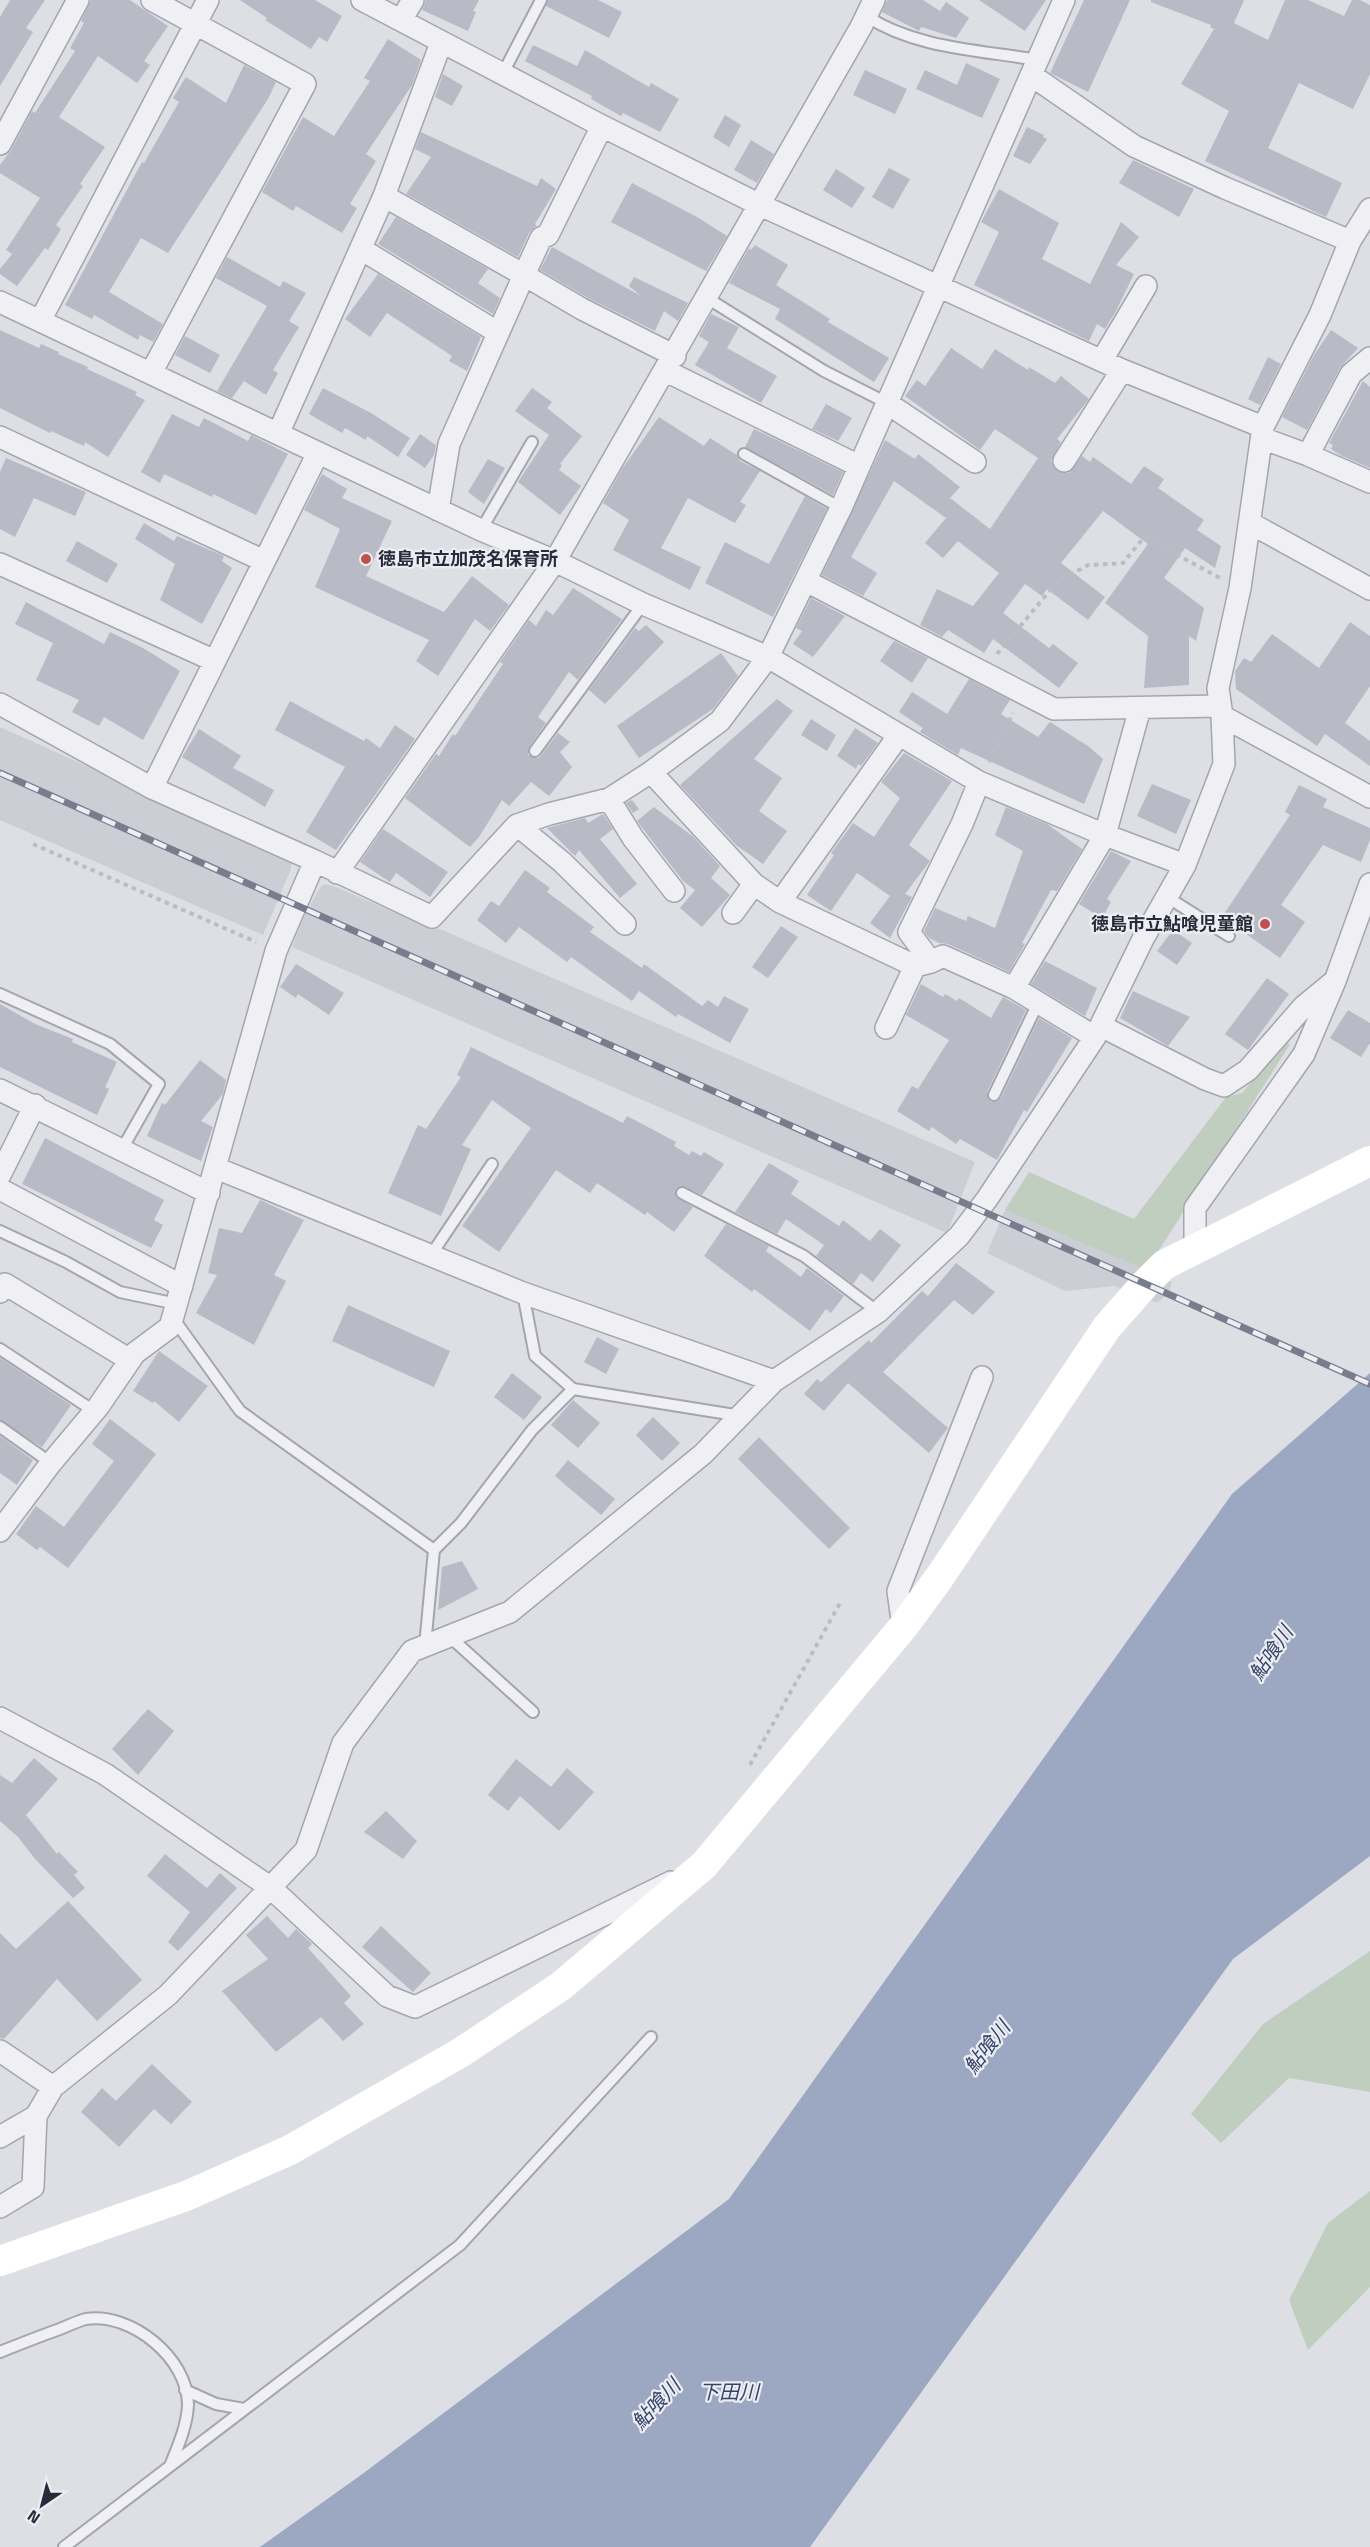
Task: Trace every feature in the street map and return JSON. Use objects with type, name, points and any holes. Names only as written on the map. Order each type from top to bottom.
[{"type":"street","points":[[0,144],[78,0]]},
{"type":"street","points":[[151,373],[305,84],[152,0]]},
{"type":"street","points":[[40,321],[208,0]]},
{"type":"street","points":[[362,0],[602,126],[760,205],[1370,482]]},
{"type":"street","points":[[401,20],[413,0]]},
{"type":"street","points":[[0,704],[152,788],[315,861],[432,917],[517,825],[549,814],[609,799],[651,772],[720,721],[768,657],[841,508],[1064,0]]},
{"type":"street","points":[[337,873],[555,561],[760,205],[870,8]]},
{"type":"street","points":[[278,434],[384,196],[441,43]]},
{"type":"street","points":[[1034,68],[1134,146],[1225,188],[1350,241]]},
{"type":"street","points":[[438,510],[449,444],[497,332],[541,238],[548,236],[602,126]]},
{"type":"street","points":[[384,196],[524,275],[670,363],[859,466]]},
{"type":"street","points":[[0,2207],[33,2187],[36,2116],[53,2087],[168,1995],[306,1850],[343,1743],[412,1651],[510,1612],[703,1454],[774,1381],[878,1312],[959,1236],[987,1199],[1098,1032],[1144,937],[1185,865],[1224,764],[1218,688],[1240,588],[1263,433],[1320,315],[1350,241],[1370,209]]},
{"type":"street","points":[[361,249],[497,332]]},
{"type":"street","points":[[1101,360],[1146,286]]},
{"type":"street","points":[[0,302],[481,530],[555,561],[643,604],[768,657],[979,782],[1105,835],[1185,865]]},
{"type":"street","points":[[1308,455],[1351,374],[1370,358]]},
{"type":"street","points":[[1064,461],[1122,370]]},
{"type":"street","points":[[887,403],[975,462]]},
{"type":"street","points":[[0,437],[264,561]]},
{"type":"street","points":[[152,788],[318,453]]},
{"type":"street","points":[[1250,523],[1370,589]]},
{"type":"street","points":[[0,564],[214,661]]},
{"type":"street","points":[[806,581],[1054,709],[1140,708],[1221,711],[1370,797]]},
{"type":"street","points":[[1014,988],[1105,835],[1140,708]]},
{"type":"street","points":[[780,902],[899,735]]},
{"type":"street","points":[[651,772],[754,884],[780,902],[923,964]]},
{"type":"street","points":[[923,964],[909,932],[962,824],[979,782]]},
{"type":"street","points":[[609,799],[633,838],[674,891]]},
{"type":"street","points":[[517,825],[562,862],[625,924]]},
{"type":"street","points":[[3,1520],[94,1412],[135,1353],[170,1327],[276,951],[315,861]]},
{"type":"street","points":[[733,913],[754,884]]},
{"type":"street","points":[[1194,1251],[1195,1208],[1304,1054],[1335,981],[1370,884]]},
{"type":"street","points":[[886,1028],[923,964],[943,956],[1014,988],[1038,1003],[1098,1032],[1224,1086],[1248,1070],[1304,1006],[1335,981]]},
{"type":"street","points":[[0,1090],[35,1105],[209,1193]]},
{"type":"street","points":[[0,1175],[35,1105]]},
{"type":"street","points":[[0,2261],[186,2196],[290,2150],[460,2053],[561,1986],[704,1865],[903,1627],[939,1578],[1107,1327],[1145,1284],[1164,1266],[1370,1161]]},
{"type":"street","points":[[216,1168],[523,1293],[774,1381]]},
{"type":"street","points":[[0,1189],[177,1302]]},
{"type":"street","points":[[0,1293],[5,1284],[130,1360]]},
{"type":"street","points":[[903,1627],[898,1591],[982,1377]]},
{"type":"street","points":[[0,1718],[105,1774],[271,1888],[387,1996],[415,2007],[704,1865]]},
{"type":"street","points":[[0,2051],[53,2087]]},
{"type":"street","points":[[0,2137],[36,2116]]},
{"type":"lane","points":[[503,73],[541,0]]},
{"type":"lane","points":[[870,8],[887,30],[933,45],[1034,68]]},
{"type":"lane","points":[[706,298],[824,371],[887,403]]},
{"type":"lane","points":[[481,530],[532,442]]},
{"type":"lane","points":[[744,454],[841,508]]},
{"type":"lane","points":[[535,751],[643,604]]},
{"type":"lane","points":[[1167,897],[1229,936]]},
{"type":"lane","points":[[0,994],[110,1044],[159,1084],[123,1149]]},
{"type":"lane","points":[[994,1095],[1038,1003]]},
{"type":"lane","points":[[431,1255],[492,1164]]},
{"type":"lane","points":[[682,1193],[804,1256],[878,1312]]},
{"type":"lane","points":[[0,1231],[66,1262],[120,1292],[177,1302],[240,1411],[434,1550]]},
{"type":"lane","points":[[523,1293],[535,1356],[573,1389],[741,1416]]},
{"type":"lane","points":[[0,1349],[94,1412]]},
{"type":"lane","points":[[425,1646],[434,1550],[461,1523],[532,1430],[573,1389]]},
{"type":"lane","points":[[0,1427],[51,1463]]},
{"type":"lane","points":[[449,1636],[534,1712]]},
{"type":"lane","points":[[64,2547],[460,2244],[651,2037]]},
{"type":"lane","points":[[0,2352],[86,2319],[110,2320],[136,2329],[160,2347],[178,2369],[185,2390],[188,2404],[184,2432],[170,2466]]},
{"type":"lane","points":[[185,2390],[216,2404],[244,2409]]},
{"type":"path","points":[[981,673],[1057,582],[1088,565],[1123,563],[1144,537],[1240,588]]},
{"type":"path","points":[[979,782],[1022,694]]},
{"type":"path","points":[[33,844],[276,951]]},
{"type":"path","points":[[745,1772],[840,1603]]},
{"type":"shaded area","points":[[0,727],[287,856],[291,861],[291,869],[263,935],[0,820]]},
{"type":"shaded area","points":[[325,884],[426,926],[440,929],[975,1162],[947,1233],[292,947],[307,910],[321,886]]},
{"type":"shaded area","points":[[1029,1172],[1143,1269],[1172,1282],[1168,1294],[1157,1303],[1114,1286],[1065,1291],[987,1253],[1005,1210]]},
{"type":"green space","points":[[1288,1037],[1289,1046],[1154,1258],[1142,1268],[1005,1210],[1029,1172],[1134,1219],[1226,1097],[1242,1093]]},
{"type":"green space","points":[[1370,1951],[1370,2092],[1289,2078],[1221,2143],[1191,2114],[1263,2024]]},
{"type":"green space","points":[[1370,2191],[1370,2287],[1308,2350],[1289,2300],[1328,2223]]},
{"type":"water","name":"下田川","points":[[1370,1373],[1370,1856],[1233,1959],[810,2547],[260,2547],[361,2475],[729,2199],[1232,1494]]},
{"type":"building","points":[[10,0],[45,0],[26,28],[33,32],[0,86],[0,17]]},
{"type":"building","points":[[91,0],[130,0],[168,26],[144,61],[150,65],[137,83],[98,56],[59,117],[105,147],[80,184],[83,186],[56,225],[61,229],[48,250],[45,248],[17,286],[0,274],[0,269],[12,254],[6,250],[40,198],[0,173],[0,165],[11,150],[32,111],[35,113],[75,51],[70,48],[84,23],[81,21]]},
{"type":"building","points":[[240,0],[315,0],[342,16],[327,42],[319,37],[311,49],[265,20],[267,18]]},
{"type":"building","points":[[426,0],[479,0],[473,11],[476,12],[468,31],[422,10]]},
{"type":"building","points":[[548,0],[598,0],[622,12],[609,38],[546,6]]},
{"type":"building","points":[[887,0],[923,0],[940,11],[946,2],[969,18],[956,38],[921,27],[919,31],[882,12]]},
{"type":"building","points":[[979,0],[1046,0],[1025,31]]},
{"type":"building","points":[[1084,0],[1130,0],[1088,92],[1050,73]]},
{"type":"building","points":[[1151,0],[1244,0],[1234,23],[1268,40],[1285,0],[1308,0],[1344,16],[1352,0],[1360,0],[1370,5],[1370,74],[1353,109],[1299,83],[1268,148],[1342,183],[1326,217],[1205,161],[1229,111],[1181,84],[1214,29],[1210,27],[1211,25],[1151,2]]},
{"type":"building","points":[[388,39],[421,60],[412,85],[366,154],[376,161],[350,204],[357,208],[342,233],[296,206],[293,211],[262,192],[303,117],[334,136],[370,81],[364,78]]},
{"type":"building","points":[[533,45],[577,66],[585,50],[649,87],[651,83],[679,99],[660,132],[623,113],[621,116],[591,99],[592,96],[525,61]]},
{"type":"building","points":[[966,63],[1000,79],[982,118],[916,89],[925,70],[957,85]]},
{"type":"building","points":[[244,65],[276,82],[268,99],[168,253],[141,238],[109,292],[163,324],[153,342],[140,335],[138,340],[94,315],[92,319],[65,305],[142,162],[144,163],[179,102],[173,98],[186,77],[226,103]]},
{"type":"building","points":[[865,70],[907,89],[895,114],[853,95]]},
{"type":"building","points":[[443,74],[463,86],[452,106],[435,97]]},
{"type":"building","points":[[725,115],[741,125],[729,147],[713,137]]},
{"type":"building","points":[[1027,127],[1044,135],[1043,137],[1047,139],[1030,164],[1013,156]]},
{"type":"building","points":[[421,132],[537,186],[541,178],[556,189],[535,224],[537,226],[529,233],[518,257],[406,194],[431,157],[415,149]]},
{"type":"building","points":[[751,140],[774,154],[757,183],[734,170]]},
{"type":"building","points":[[1133,160],[1194,189],[1179,217],[1119,183]]},
{"type":"building","points":[[889,168],[910,179],[893,209],[872,197]]},
{"type":"building","points":[[836,169],[865,188],[852,208],[823,190]]},
{"type":"building","points":[[632,183],[697,217],[727,236],[706,271],[611,222]]},
{"type":"building","points":[[999,189],[1059,223],[1042,259],[1090,284],[1121,222],[1139,237],[1116,265],[1134,274],[1105,329],[1097,324],[1089,341],[974,285],[999,232],[981,222]]},
{"type":"building","points":[[396,217],[488,269],[478,283],[500,298],[493,314],[378,244]]},
{"type":"building","points":[[755,245],[788,265],[776,285],[830,319],[828,322],[889,358],[874,382],[775,319],[780,309],[729,283],[749,248],[751,250]]},
{"type":"building","points":[[552,247],[641,296],[629,286],[634,277],[688,303],[678,321],[664,311],[655,331],[588,298],[540,270]]},
{"type":"building","points":[[227,257],[280,287],[283,281],[306,293],[289,321],[299,327],[273,370],[278,373],[266,395],[244,381],[232,398],[217,391],[267,306],[216,278]]},
{"type":"building","points":[[378,274],[481,337],[467,371],[449,361],[452,356],[387,313],[370,337],[345,319]]},
{"type":"building","points":[[711,314],[739,327],[727,348],[777,376],[761,403],[695,365],[709,342],[699,336]]},
{"type":"building","points":[[0,330],[39,348],[41,344],[59,352],[58,354],[88,367],[87,369],[137,392],[135,395],[145,400],[108,457],[85,442],[84,446],[51,431],[50,433],[0,408]]},
{"type":"building","points":[[1331,330],[1358,348],[1340,368],[1307,430],[1282,417],[1314,355]]},
{"type":"building","points":[[185,336],[220,355],[210,373],[175,355]]},
{"type":"building","points":[[951,348],[982,369],[995,349],[1028,370],[1029,367],[1055,383],[1061,376],[1089,399],[1057,439],[1061,442],[1051,461],[1057,471],[1069,473],[1082,456],[1090,462],[1093,457],[1131,484],[1144,466],[1164,479],[1158,488],[1204,520],[1197,530],[1221,546],[1215,568],[1185,548],[1164,578],[1204,608],[1196,641],[1189,636],[1189,685],[1144,688],[1148,636],[1105,603],[1148,544],[1103,511],[1061,563],[1105,597],[1088,620],[1047,589],[1042,596],[1025,584],[1003,613],[1049,648],[1053,644],[1078,663],[1059,688],[993,639],[984,653],[948,630],[942,637],[920,625],[937,589],[973,606],[999,573],[958,541],[943,558],[925,543],[946,518],[894,481],[851,557],[877,573],[863,596],[822,575],[885,440],[915,459],[918,454],[960,487],[950,498],[990,529],[1038,458],[995,429],[980,450],[905,396],[917,380],[925,386]]},
{"type":"building","points":[[1268,357],[1281,364],[1260,405],[1248,399]]},
{"type":"building","points":[[1363,381],[1370,387],[1370,468],[1342,456],[1331,449],[1333,445],[1329,443]]},
{"type":"building","points":[[323,388],[371,413],[410,438],[398,457],[367,436],[366,440],[345,428],[342,433],[309,414]]},
{"type":"building","points":[[532,388],[552,402],[547,408],[582,436],[560,464],[562,465],[559,470],[581,486],[560,515],[518,482],[549,435],[515,411]]},
{"type":"building","points":[[826,404],[852,418],[838,441],[812,429]]},
{"type":"building","points":[[172,414],[199,427],[204,418],[248,441],[251,435],[288,454],[256,515],[164,474],[160,483],[141,472]]},
{"type":"building","points":[[659,417],[704,446],[710,438],[737,455],[740,461],[760,471],[740,502],[746,505],[735,523],[688,498],[661,548],[701,567],[690,590],[613,550],[629,520],[603,503],[622,469]]},
{"type":"building","points":[[754,429],[843,472],[833,495],[745,447]]},
{"type":"building","points":[[420,434],[436,445],[434,455],[425,468],[406,455]]},
{"type":"building","points":[[6,458],[86,492],[75,516],[34,498],[15,537],[0,529],[0,472]]},
{"type":"building","points":[[488,459],[505,468],[484,504],[468,492]]},
{"type":"building","points":[[322,474],[347,489],[342,498],[392,521],[366,576],[444,612],[472,576],[509,605],[490,631],[475,619],[438,676],[416,661],[429,640],[315,587],[340,529],[304,510]]},
{"type":"building","points":[[805,496],[827,509],[773,617],[705,583],[725,542],[769,564]]},
{"type":"building","points":[[144,523],[174,541],[177,536],[224,556],[222,561],[232,568],[202,624],[160,600],[175,564],[135,539]]},
{"type":"building","points":[[77,541],[118,564],[107,583],[66,561]]},
{"type":"building","points":[[573,588],[622,619],[578,680],[569,672],[538,717],[546,723],[529,747],[528,755],[539,758],[558,733],[570,742],[560,752],[572,767],[549,796],[531,782],[509,806],[502,800],[479,837],[470,847],[405,798],[436,754],[439,756],[453,734],[455,736],[503,664],[500,662],[529,620],[536,626],[546,610],[553,615]]},
{"type":"building","points":[[811,598],[845,616],[813,657],[793,644],[802,631],[796,628]]},
{"type":"building","points":[[26,602],[104,644],[110,632],[143,648],[180,671],[143,740],[104,717],[99,726],[72,712],[79,700],[36,680],[53,643],[15,624]]},
{"type":"building","points":[[1350,622],[1370,636],[1370,686],[1345,723],[1370,741],[1370,766],[1325,734],[1317,746],[1236,689],[1235,671],[1244,658],[1251,662],[1272,634],[1319,668]]},
{"type":"building","points":[[646,625],[664,642],[605,704],[589,690],[635,628],[639,631]]},
{"type":"building","points":[[894,641],[928,658],[912,683],[880,661]]},
{"type":"building","points":[[721,653],[738,676],[713,709],[639,758],[617,726]]},
{"type":"building","points":[[969,679],[1010,700],[1001,714],[1038,737],[1050,722],[1088,746],[1103,759],[1084,804],[961,748],[958,755],[920,732],[923,728],[899,712],[912,692],[947,714]]},
{"type":"building","points":[[777,699],[793,711],[754,759],[782,778],[759,811],[787,831],[763,864],[736,845],[680,785]]},
{"type":"building","points":[[290,701],[364,741],[366,738],[380,748],[395,725],[415,739],[336,850],[306,832],[345,767],[275,730]]},
{"type":"building","points":[[811,719],[836,735],[827,751],[801,735]]},
{"type":"building","points":[[855,728],[878,743],[861,766],[858,764],[856,769],[837,756]]},
{"type":"building","points":[[199,729],[241,756],[233,768],[274,790],[265,807],[182,757]]},
{"type":"building","points":[[904,753],[952,781],[909,845],[930,861],[905,894],[912,897],[890,938],[870,923],[890,896],[857,873],[831,911],[807,895],[834,855],[831,853],[853,823],[874,837],[900,798],[881,782]]},
{"type":"building","points":[[1152,784],[1191,800],[1176,834],[1137,816]]},
{"type":"building","points":[[1299,785],[1327,799],[1323,807],[1370,828],[1370,840],[1361,862],[1323,845],[1281,905],[1305,922],[1280,958],[1222,917],[1290,815],[1285,812]]},
{"type":"building","points":[[632,800],[639,809],[633,813],[626,803]]},
{"type":"building","points":[[654,807],[692,836],[690,833],[720,866],[711,878],[730,895],[702,927],[680,908],[695,890],[683,881],[637,821]]},
{"type":"building","points":[[1006,807],[1047,824],[1082,849],[1057,891],[1051,890],[1009,972],[948,944],[939,943],[929,938],[924,931],[935,908],[966,921],[968,916],[995,928],[1023,851],[995,835]]},
{"type":"building","points":[[603,814],[613,829],[600,839],[637,884],[620,898],[579,850],[575,856],[547,828],[585,818],[588,823]]},
{"type":"building","points":[[383,829],[448,872],[430,897],[396,873],[390,882],[360,862]]},
{"type":"building","points":[[1111,851],[1131,861],[1107,899],[1111,902],[1102,918],[1079,904]]},
{"type":"building","points":[[525,870],[550,888],[547,892],[594,927],[590,932],[642,968],[644,964],[702,1006],[708,1000],[718,1007],[724,996],[749,1009],[730,1043],[678,1014],[676,1017],[639,991],[632,1001],[571,957],[567,962],[519,927],[506,943],[477,920],[491,901],[499,906]]},
{"type":"building","points":[[781,926],[798,937],[768,978],[752,967]]},
{"type":"building","points":[[1173,930],[1192,943],[1177,965],[1157,951]]},
{"type":"building","points":[[1045,961],[1097,988],[1085,1016],[1031,984]]},
{"type":"building","points":[[296,964],[344,993],[329,1015],[298,994],[296,998],[280,987]]},
{"type":"building","points":[[1267,978],[1289,994],[1248,1050],[1225,1034]]},
{"type":"building","points":[[921,984],[943,997],[945,994],[957,1001],[959,998],[991,1018],[1003,997],[1026,1010],[987,1092],[991,1102],[1001,1098],[1039,1018],[1072,1038],[1027,1112],[1024,1110],[997,1160],[960,1139],[956,1144],[932,1127],[929,1131],[897,1111],[912,1086],[918,1089],[949,1040],[906,1015]]},
{"type":"building","points":[[1133,991],[1190,1017],[1168,1046],[1120,1018]]},
{"type":"building","points":[[0,1004],[35,1024],[73,1039],[72,1042],[117,1062],[105,1087],[109,1089],[97,1115],[0,1067]]},
{"type":"building","points":[[1348,1010],[1370,1023],[1370,1043],[1361,1057],[1330,1038]]},
{"type":"building","points":[[471,1047],[623,1123],[627,1116],[676,1142],[674,1146],[689,1155],[692,1151],[701,1156],[704,1152],[724,1164],[702,1195],[682,1186],[676,1189],[676,1197],[693,1207],[674,1232],[647,1212],[645,1215],[597,1183],[590,1193],[556,1170],[499,1252],[462,1226],[531,1128],[492,1100],[462,1145],[471,1149],[441,1216],[388,1193],[418,1125],[426,1129],[461,1077],[457,1075]]},
{"type":"building","points":[[200,1060],[226,1080],[223,1094],[201,1121],[213,1127],[201,1161],[147,1136],[162,1103],[165,1105]]},
{"type":"building","points":[[45,1138],[164,1200],[154,1220],[163,1225],[151,1248],[22,1184]]},
{"type":"building","points":[[769,1163],[799,1181],[791,1194],[839,1226],[843,1220],[870,1241],[880,1229],[901,1245],[873,1282],[861,1273],[853,1284],[816,1256],[824,1245],[786,1219],[777,1234],[735,1212]]},
{"type":"building","points":[[260,1200],[304,1220],[274,1275],[286,1281],[254,1345],[196,1313],[217,1275],[208,1273],[219,1228],[242,1233]]},
{"type":"building","points":[[726,1224],[769,1246],[766,1251],[801,1277],[807,1268],[844,1296],[831,1313],[826,1309],[810,1331],[754,1289],[752,1292],[704,1256]]},
{"type":"building","points":[[956,1263],[995,1292],[973,1315],[954,1300],[883,1372],[948,1428],[929,1453],[848,1383],[824,1411],[804,1394],[817,1379],[821,1382],[869,1340],[871,1343],[922,1291],[928,1296]]},
{"type":"building","points":[[348,1305],[450,1351],[434,1387],[332,1341]]},
{"type":"building","points":[[597,1337],[619,1349],[606,1374],[584,1362]]},
{"type":"building","points":[[159,1351],[208,1386],[179,1422],[154,1401],[153,1403],[133,1391]]},
{"type":"building","points":[[0,1358],[71,1405],[42,1447],[0,1420]]},
{"type":"building","points":[[512,1373],[542,1397],[524,1420],[494,1397]]},
{"type":"building","points":[[573,1400],[600,1423],[578,1448],[551,1425]]},
{"type":"building","points":[[653,1417],[680,1443],[662,1461],[636,1435]]},
{"type":"building","points":[[110,1419],[156,1454],[68,1568],[40,1547],[37,1550],[16,1534],[36,1506],[64,1527],[114,1461],[92,1444]]},
{"type":"building","points":[[0,1436],[33,1460],[17,1485],[0,1473]]},
{"type":"building","points":[[759,1437],[850,1528],[829,1549],[738,1459]]},
{"type":"building","points":[[568,1460],[615,1499],[601,1515],[555,1476]]},
{"type":"building","points":[[462,1561],[478,1589],[438,1610],[442,1567]]},
{"type":"building","points":[[148,1709],[174,1731],[138,1775],[112,1749]]},
{"type":"building","points":[[34,1758],[58,1779],[26,1815],[57,1854],[59,1852],[78,1872],[74,1875],[85,1888],[73,1898],[36,1860],[18,1837],[0,1821],[0,1775],[12,1783]]},
{"type":"building","points":[[516,1759],[551,1787],[567,1768],[594,1792],[559,1831],[520,1796],[508,1811],[488,1795]]},
{"type":"building","points":[[386,1811],[417,1841],[403,1859],[364,1832]]},
{"type":"building","points":[[165,1854],[207,1888],[220,1873],[237,1888],[178,1951],[168,1942],[190,1912],[147,1876]]},
{"type":"building","points":[[68,1901],[142,1980],[97,2021],[57,1979],[4,2039],[0,2038],[0,1933],[16,1949]]},
{"type":"building","points":[[267,1916],[288,1938],[296,1929],[312,1944],[308,1948],[351,1996],[344,2003],[364,2024],[343,2041],[321,2017],[276,2052],[222,1991],[268,1959],[246,1935]]},
{"type":"building","points":[[381,1926],[431,1973],[413,1992],[362,1947]]},
{"type":"building","points":[[152,2064],[192,2102],[171,2124],[154,2109],[119,2147],[81,2112],[102,2088],[116,2101]]},
{"type":"railway","points":[[0,773],[1370,1384]]},
{"type":"place","name":"徳島市立加茂名保育所","points":[[366,559]]},
{"type":"place","name":"徳島市立鮎喰児童館","points":[[1265,924]]},
{"type":"water label","name":"鮎喰川","points":[[1271,1653]]},
{"type":"water label","name":"鮎喰川","points":[[987,2047]]},
{"type":"water label","name":"鮎喰川","points":[[656,2404]]}]
